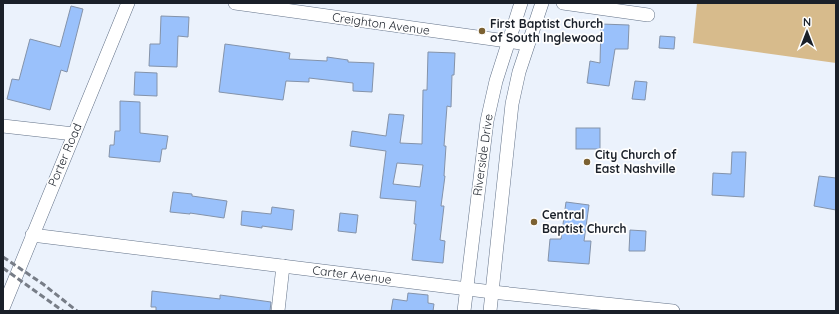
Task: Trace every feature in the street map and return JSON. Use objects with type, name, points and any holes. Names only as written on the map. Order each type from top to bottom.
[{"type":"street","name":"Porter Road","points":[[3,308],[32,234],[128,3]]},
{"type":"street","name":"Creighton Avenue","points":[[235,3],[528,44]]},
{"type":"street","name":"Riverside Drive","points":[[464,311],[487,121],[496,80],[521,3]]},
{"type":"street","name":"Riverside Drive","points":[[490,311],[512,104],[519,72],[542,3]]},
{"type":"street","points":[[564,3],[648,15]]},
{"type":"street","points":[[3,126],[74,134]]},
{"type":"street","name":"Carter Avenue","points":[[32,234],[614,308],[673,311]]},
{"type":"street","points":[[278,311],[283,266]]},
{"type":"shaded area","points":[[697,3],[836,3],[836,63],[693,43]]},
{"type":"building","points":[[71,6],[83,9],[67,72],[61,70],[50,110],[7,99],[12,79],[19,80],[30,39],[60,47]]},
{"type":"building","points":[[161,16],[189,17],[188,37],[178,36],[177,67],[149,66],[150,44],[160,44]]},
{"type":"building","points":[[601,24],[629,25],[628,49],[615,49],[609,86],[587,83],[590,61],[600,63]]},
{"type":"building","points":[[660,36],[675,37],[674,49],[659,48]]},
{"type":"building","points":[[225,44],[290,53],[289,59],[327,61],[327,57],[348,60],[348,62],[374,63],[372,92],[353,91],[353,83],[309,78],[309,82],[286,81],[283,100],[219,92]]},
{"type":"building","points":[[428,52],[455,53],[454,75],[452,75],[451,107],[447,106],[444,146],[446,146],[445,176],[441,206],[444,206],[440,240],[445,241],[443,263],[412,260],[416,224],[414,224],[416,201],[380,198],[386,151],[350,146],[352,131],[386,136],[389,114],[404,115],[400,143],[422,144],[423,90],[427,90]],"holes":[[[397,163],[423,165],[420,187],[393,184]]]},
{"type":"building","points":[[135,72],[157,73],[157,96],[134,95]]},
{"type":"building","points":[[635,81],[647,82],[645,100],[632,99]]},
{"type":"building","points":[[120,101],[140,102],[140,133],[168,136],[166,149],[162,149],[160,162],[109,157],[110,145],[114,145],[115,131],[120,131]]},
{"type":"building","points":[[576,128],[600,128],[600,149],[576,149]]},
{"type":"building","points":[[732,152],[746,152],[744,197],[712,195],[713,173],[731,174]]},
{"type":"building","points":[[819,176],[836,178],[836,210],[814,206]]},
{"type":"building","points":[[173,192],[227,201],[224,218],[190,213],[170,212]]},
{"type":"building","points":[[566,202],[589,205],[584,241],[591,241],[589,264],[548,261],[550,239],[561,239]]},
{"type":"building","points":[[272,207],[294,210],[292,230],[241,225],[242,211],[271,214]]},
{"type":"building","points":[[340,213],[358,215],[356,233],[338,231]]},
{"type":"building","points":[[630,230],[646,231],[645,251],[629,251]]},
{"type":"building","points":[[152,291],[220,299],[220,295],[271,302],[270,311],[156,311],[156,307],[151,307]]},
{"type":"building","points":[[408,293],[428,295],[428,303],[434,304],[433,311],[391,311],[393,299],[407,301]]},
{"type":"railway","points":[[3,257],[43,284],[77,311]]},
{"type":"railway","points":[[3,268],[63,311]]},
{"type":"place","name":"First Baptist Church of South Inglewood","points":[[482,31]]},
{"type":"place","name":"City Church of East Nashville","points":[[587,162]]},
{"type":"place","name":"Central Baptist Church","points":[[534,222]]}]
